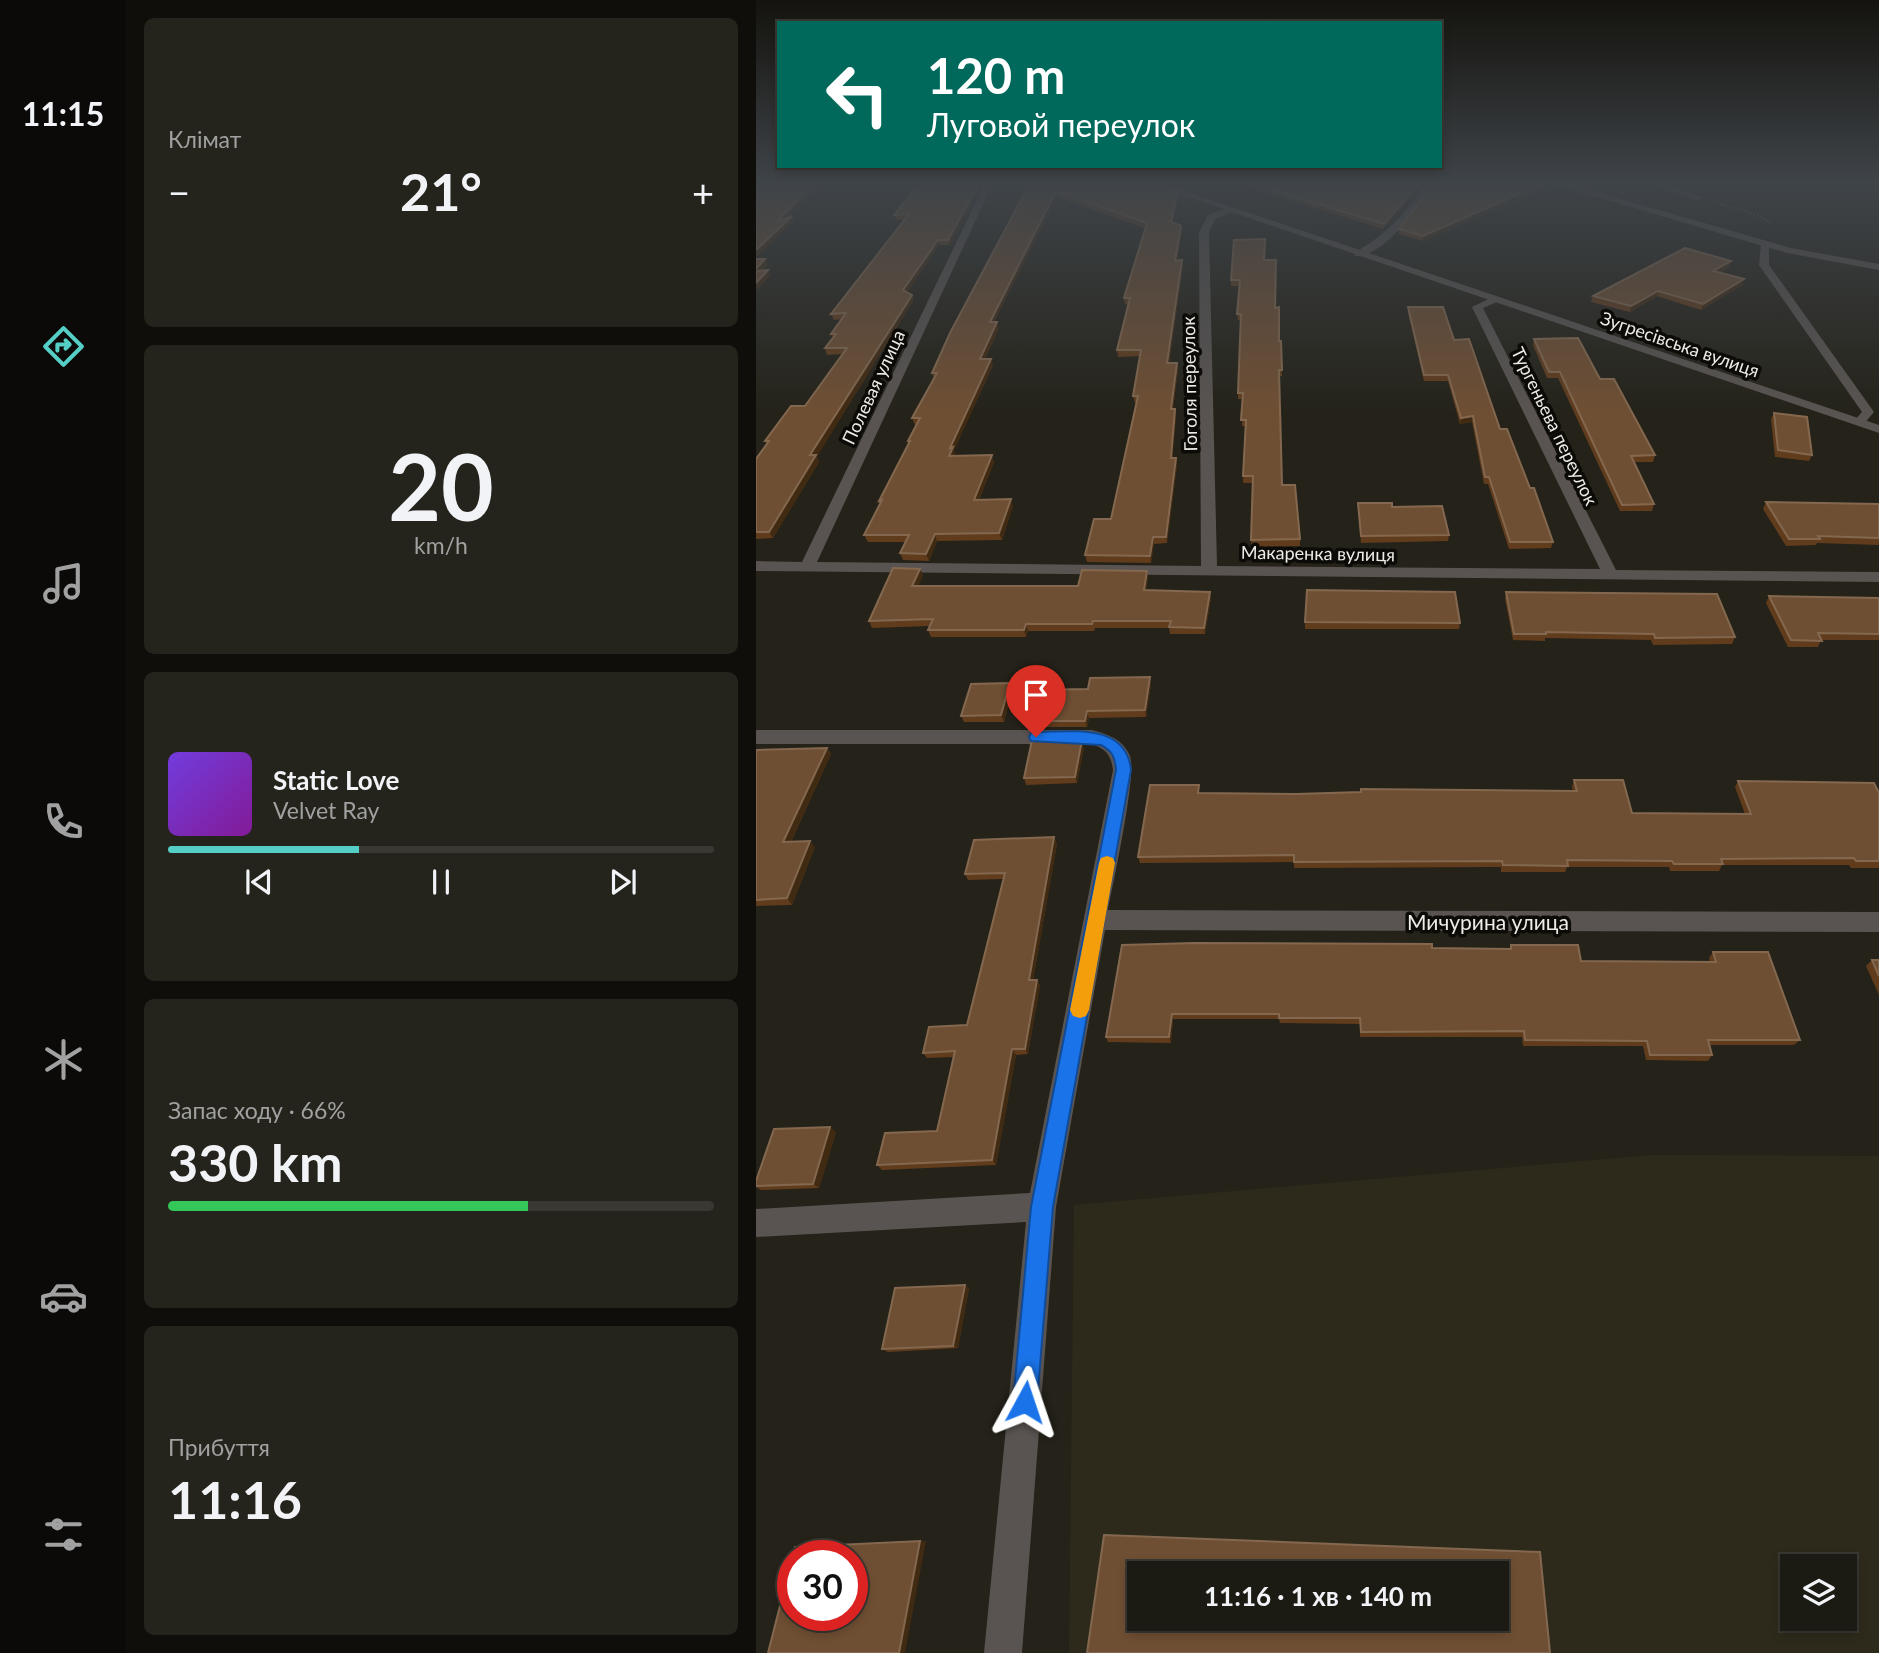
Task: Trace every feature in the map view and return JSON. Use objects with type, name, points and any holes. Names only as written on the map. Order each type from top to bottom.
[{"type":"street","name":"Полевая улица","points":[[807,567],[952,260]]},
{"type":"street","name":"Гоголя переулок","points":[[1204,260],[1209,571]]},
{"type":"street","name":"Зугресівська вулиця","points":[[1376,260],[1879,429]]},
{"type":"street","points":[[1842,260],[1879,267]]},
{"type":"street","name":"Тургеньева переулок","points":[[1493,300],[1477,307],[1611,576]]},
{"type":"street","name":"Макаренка вулиця","points":[[756,566],[1879,577]]},
{"type":"street","points":[[756,737],[1092,737],[1116,747],[1122,757],[1123,770],[1097,920],[1042,1207],[1003,1653]]},
{"type":"street","name":"Мичурина улица","points":[[1097,920],[1879,922]]},
{"type":"street","points":[[756,1223],[1042,1207]]},
{"type":"lane","points":[[1764,260],[1764,265],[1868,412],[1859,422]]},
{"type":"shaded area","points":[[1652,1155],[1879,1156],[1879,1653],[1069,1653],[1074,1205]]},
{"type":"building","points":[[756,260],[764,260],[756,269]]},
{"type":"building","points":[[873,260],[924,260],[903,290],[912,295],[810,455],[816,455],[769,532],[756,532],[756,459],[769,441],[765,441],[791,406],[805,406],[847,348],[825,348],[836,334],[831,334],[846,313],[831,314]]},
{"type":"building","points":[[989,260],[1021,260],[990,322],[997,322],[980,359],[991,359],[950,448],[953,447],[949,456],[992,455],[974,500],[1011,499],[999,533],[935,534],[926,554],[900,553],[909,535],[864,535],[920,418],[912,418],[937,373],[932,373]]},
{"type":"building","points":[[1136,260],[1182,260],[1167,363],[1177,363],[1171,409],[1175,409],[1171,458],[1176,458],[1166,537],[1153,537],[1150,556],[1085,555],[1094,519],[1111,519],[1138,396],[1133,396],[1141,350],[1117,350],[1130,298],[1124,298]]},
{"type":"building","points":[[1232,260],[1276,260],[1275,308],[1279,307],[1282,370],[1279,370],[1282,485],[1295,485],[1300,539],[1251,540],[1253,476],[1243,476],[1246,420],[1241,420],[1243,393],[1238,393],[1241,314],[1237,314],[1240,280],[1231,280]]},
{"type":"building","points":[[1662,260],[1728,260],[1731,261],[1713,271],[1744,279],[1703,304],[1658,291],[1631,306],[1593,296]]},
{"type":"building","points":[[768,270],[756,283],[756,271]]},
{"type":"building","points":[[1408,307],[1443,307],[1454,340],[1469,339],[1500,429],[1507,429],[1530,488],[1534,488],[1553,542],[1510,542],[1489,477],[1485,477],[1473,416],[1461,418],[1448,375],[1424,375]]},
{"type":"building","points":[[1578,338],[1600,379],[1614,379],[1655,455],[1631,456],[1654,504],[1622,505],[1560,372],[1549,372],[1534,339]]},
{"type":"building","points":[[1774,413],[1807,417],[1812,455],[1778,450]]},
{"type":"building","points":[[1766,502],[1879,504],[1879,538],[1818,536],[1820,539],[1789,539]]},
{"type":"building","points":[[1358,503],[1392,503],[1392,507],[1442,506],[1449,535],[1361,536]]},
{"type":"building","points":[[893,568],[920,569],[912,586],[1078,586],[1082,570],[1147,571],[1144,590],[1210,592],[1204,628],[1169,627],[1171,621],[1093,621],[1092,624],[1026,624],[1024,630],[928,630],[933,619],[869,621]]},
{"type":"building","points":[[1307,590],[1455,592],[1460,623],[1305,622]]},
{"type":"building","points":[[1506,592],[1717,594],[1735,637],[1655,638],[1654,634],[1546,632],[1514,634]]},
{"type":"building","points":[[1769,596],[1879,598],[1879,634],[1818,633],[1822,641],[1791,640]]},
{"type":"building","points":[[1150,677],[1145,710],[1087,711],[1085,721],[1037,721],[1038,715],[1021,716],[1028,690],[1088,689],[1090,678]]},
{"type":"building","points":[[1010,683],[1001,715],[961,716],[971,684]]},
{"type":"building","points":[[1032,740],[1082,740],[1075,777],[1024,778]]},
{"type":"building","points":[[827,748],[783,842],[810,841],[787,898],[756,900],[756,750]]},
{"type":"building","points":[[1574,780],[1623,780],[1632,813],[1751,814],[1738,781],[1874,783],[1879,793],[1879,861],[1856,861],[1854,858],[1721,859],[1723,864],[1674,864],[1672,861],[1567,860],[1568,866],[1503,865],[1502,861],[1294,862],[1294,855],[1138,857],[1150,785],[1199,785],[1198,793],[1296,794],[1361,792],[1361,789],[1577,791]]},
{"type":"building","points":[[1054,837],[1029,980],[1037,980],[1025,1049],[1012,1049],[992,1160],[877,1165],[885,1133],[937,1131],[955,1051],[923,1053],[929,1027],[967,1025],[1005,873],[965,874],[974,840]]},
{"type":"building","points":[[1432,944],[1432,948],[1511,949],[1511,945],[1578,945],[1581,961],[1716,962],[1713,952],[1768,952],[1800,1040],[1708,1040],[1712,1055],[1650,1055],[1647,1041],[1525,1040],[1524,1031],[1361,1032],[1360,1018],[1279,1018],[1279,1014],[1172,1014],[1169,1037],[1106,1037],[1122,945]]},
{"type":"building","points":[[1872,960],[1879,960],[1879,976]]},
{"type":"building","points":[[830,1127],[813,1184],[756,1186],[774,1129]]},
{"type":"building","points":[[965,1285],[953,1346],[882,1349],[895,1288]]},
{"type":"building","points":[[1104,1535],[1540,1552],[1550,1653],[1087,1653]]},
{"type":"building","points":[[920,1541],[899,1653],[768,1653],[777,1618],[777,1631],[868,1631],[868,1543]]},
{"type":"slow traffic","points":[[1080,1010],[1107,863]]},
{"type":"route","points":[[1025,1402],[1042,1207],[1123,770],[1122,757],[1116,747],[1105,741],[1092,737],[1036,737]]}]
